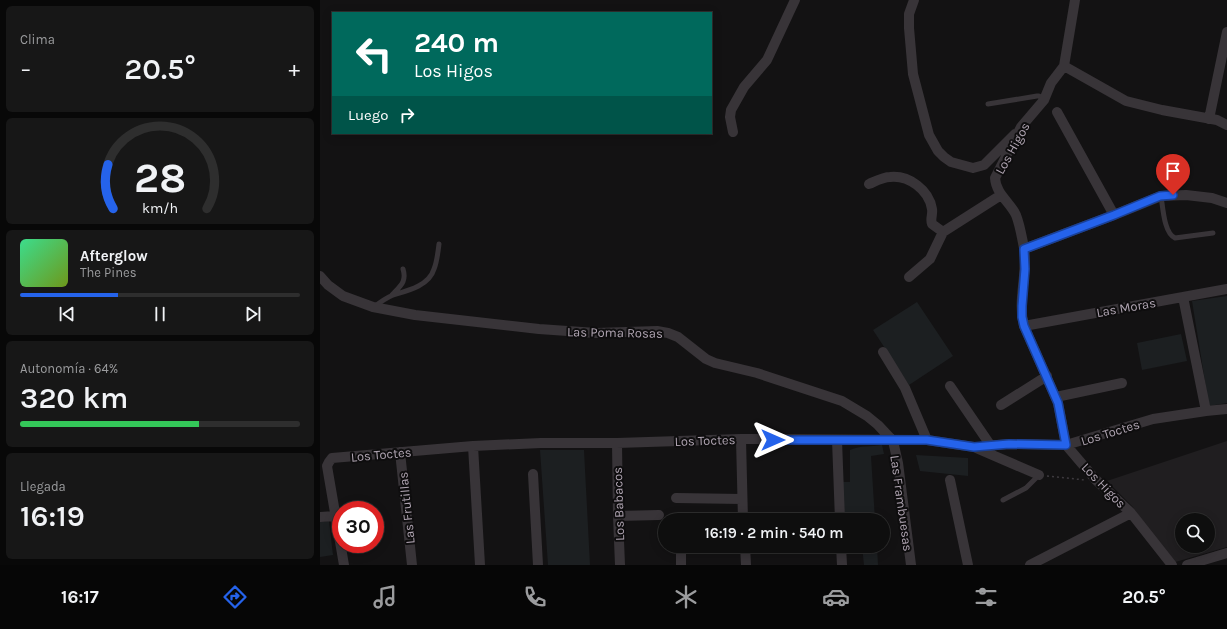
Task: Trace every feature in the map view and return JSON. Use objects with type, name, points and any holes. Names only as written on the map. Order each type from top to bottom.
[{"type":"street","points":[[733,132],[730,117],[731,110],[744,87],[766,60],[795,0]]},
{"type":"street","points":[[914,0],[909,14],[913,74],[929,135],[944,157],[951,162],[973,168],[984,165],[1022,127]]},
{"type":"street","name":"Los Higos","points":[[1075,0],[1064,66],[1051,83],[1044,100],[1022,127],[995,178],[1001,194],[1015,214],[1024,249],[1025,269],[1022,317],[1024,326],[1056,397],[1066,445],[1095,479],[1131,513],[1172,565]]},
{"type":"street","points":[[1209,119],[1227,32]]},
{"type":"street","points":[[1064,66],[1126,101],[1217,120],[1227,125]]},
{"type":"street","points":[[1057,112],[1114,215]]},
{"type":"street","points":[[869,184],[889,177],[899,177],[911,180],[919,186],[932,208],[932,224],[943,232]]},
{"type":"street","points":[[909,277],[925,265],[930,259],[943,232],[1001,194]]},
{"type":"street","points":[[1024,249],[1160,196],[1186,195],[1212,198],[1227,204]]},
{"type":"street","name":"Las Poma Rosas","points":[[320,276],[328,285],[342,296],[373,307],[415,315],[539,329],[596,333],[657,331],[668,333],[678,337],[706,359],[715,363],[758,373],[842,401],[867,416],[892,440]]},
{"type":"street","name":"Las Moras","points":[[1024,326],[1126,306],[1227,289]]},
{"type":"street","points":[[1183,297],[1206,411]]},
{"type":"street","points":[[883,352],[905,388],[927,440]]},
{"type":"street","points":[[1001,405],[1047,376]]},
{"type":"street","points":[[1056,397],[1122,383]]},
{"type":"street","points":[[950,386],[991,446]]},
{"type":"street","name":"Los Toctes","points":[[333,501],[327,466],[328,462],[332,458],[473,446],[541,443],[741,440],[927,440],[974,447],[1009,444],[1066,445],[1153,419],[1227,409]]},
{"type":"street","points":[[741,440],[743,513]]},
{"type":"street","points":[[837,440],[840,513]]},
{"type":"street","name":"Las Frambuesas","points":[[892,440],[898,463],[911,565]]},
{"type":"street","name":"Los Babacos","points":[[617,443],[620,565]]},
{"type":"street","points":[[473,446],[480,565]]},
{"type":"street","points":[[974,447],[1039,475]]},
{"type":"street","name":"Las Frutillas","points":[[400,452],[412,565]]},
{"type":"street","points":[[533,474],[538,565]]},
{"type":"street","points":[[950,480],[968,565]]},
{"type":"street","points":[[676,498],[742,499]]},
{"type":"street","points":[[1030,565],[1131,513]]},
{"type":"street","points":[[618,516],[658,515]]},
{"type":"street","points":[[320,517],[332,516]]},
{"type":"street","points":[[342,553],[344,565]]},
{"type":"street","points":[[681,553],[681,565]]},
{"type":"street","points":[[745,553],[746,565]]},
{"type":"street","points":[[841,553],[842,565]]},
{"type":"street","points":[[1188,565],[1227,553]]},
{"type":"lane","points":[[988,104],[1037,96],[1040,96],[1044,100]]},
{"type":"lane","points":[[1160,196],[1167,230],[1170,236],[1175,238],[1213,233]]},
{"type":"lane","points":[[373,307],[392,296],[421,284],[429,278],[434,271],[439,244]]},
{"type":"lane","points":[[392,296],[404,280],[405,277],[403,269]]},
{"type":"lane","points":[[1003,500],[1026,488],[1039,475]]},
{"type":"path","points":[[1039,475],[1076,480],[1095,479]]},
{"type":"shaded area","points":[[1227,296],[1227,403],[1209,406],[1192,301]]},
{"type":"shaded area","points":[[917,302],[953,356],[909,385],[873,330]]},
{"type":"shaded area","points":[[1181,334],[1187,361],[1142,370],[1137,343]]},
{"type":"shaded area","points":[[1227,441],[1227,547],[1215,550],[1215,513],[1175,513],[1175,553],[1206,553],[1172,563],[1132,506],[1107,481]]},
{"type":"shaded area","points":[[882,445],[884,454],[871,456],[875,513],[844,513],[842,482],[850,482],[850,450]]},
{"type":"shaded area","points":[[540,450],[584,450],[590,565],[548,565]]},
{"type":"shaded area","points":[[916,455],[968,458],[968,476],[920,471]]},
{"type":"shaded area","points":[[329,521],[333,555],[320,557],[320,522]]},
{"type":"shaded area","points":[[863,553],[877,553],[878,565],[864,565]]},
{"type":"route","points":[[773,440],[927,440],[974,447],[1009,444],[1066,445],[1058,403],[1024,326],[1022,317],[1025,269],[1024,249],[1160,196],[1173,195]]}]
